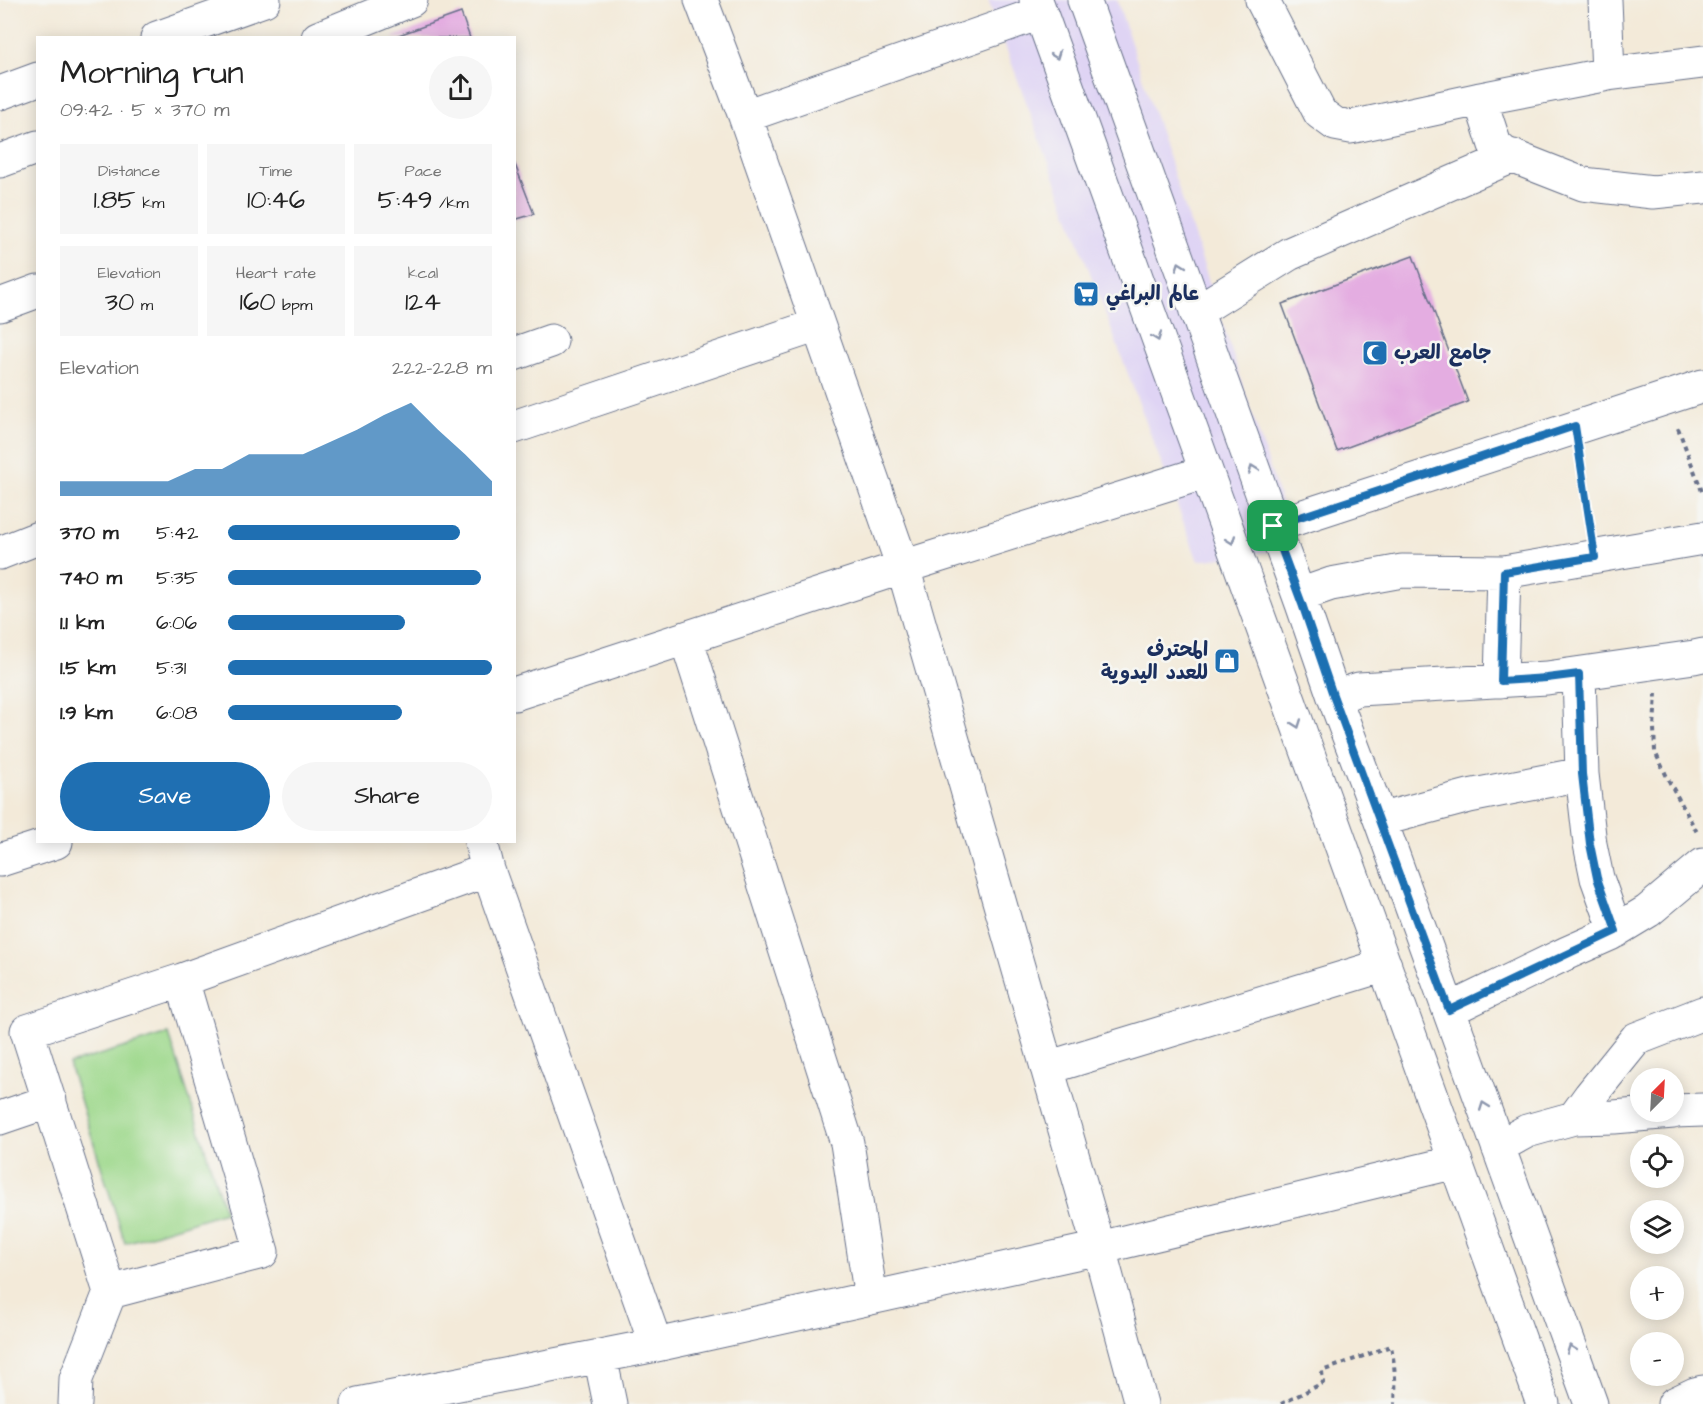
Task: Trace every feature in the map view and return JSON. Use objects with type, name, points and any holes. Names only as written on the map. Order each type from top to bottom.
[{"type":"street","points":[[163,36],[264,0]]},
{"type":"street","points":[[323,36],[411,0]]},
{"type":"street","points":[[701,0],[745,116],[903,567],[1099,1248],[1141,1404]]},
{"type":"street","points":[[1083,0],[1591,1404]]},
{"type":"street","points":[[1262,0],[1320,113],[1335,124],[1351,127],[1608,74],[1703,62]]},
{"type":"street","points":[[1605,0],[1608,74]]},
{"type":"street","points":[[745,116],[1038,6],[1543,1404]]},
{"type":"street","points":[[1480,99],[1495,146],[1504,153],[1583,184],[1653,192],[1703,187]]},
{"type":"street","points":[[0,161],[36,148]]},
{"type":"street","points":[[1196,312],[1288,254],[1513,156]]},
{"type":"street","points":[[0,306],[36,292]]},
{"type":"street","points":[[516,425],[818,325]]},
{"type":"street","points":[[516,353],[551,341]]},
{"type":"street","points":[[1273,526],[1703,386]]},
{"type":"street","points":[[516,693],[903,567],[1206,472]]},
{"type":"street","points":[[1302,604],[1302,594],[1321,587],[1365,577],[1402,571],[1504,572],[1703,538]]},
{"type":"street","points":[[0,554],[36,539]]},
{"type":"street","points":[[1501,681],[1504,572]]},
{"type":"street","points":[[686,638],[847,1143],[871,1298]]},
{"type":"street","points":[[1334,698],[1359,689],[1547,678],[1703,655]]},
{"type":"street","points":[[1579,674],[1582,774],[1590,844],[1597,878],[1616,931]]},
{"type":"street","points":[[1381,822],[1394,816],[1468,795],[1582,774]]},
{"type":"street","points":[[0,860],[53,843]]},
{"type":"street","points":[[75,1404],[76,1379],[110,1292],[27,1031],[182,980],[485,856],[656,1345]]},
{"type":"street","points":[[1449,1010],[1616,931],[1648,911],[1703,865]]},
{"type":"street","points":[[1047,1068],[1385,965]]},
{"type":"street","points":[[110,1292],[262,1252],[182,980]]},
{"type":"street","points":[[1574,1118],[1636,1039],[1703,1013]]},
{"type":"street","points":[[0,1118],[50,1101]]},
{"type":"street","points":[[1684,1111],[1703,1110]]},
{"type":"street","points":[[1498,1147],[1527,1131],[1574,1118],[1630,1115]]},
{"type":"street","points":[[357,1404],[656,1345],[1099,1248],[1456,1162]]},
{"type":"street","points":[[600,1356],[610,1404]]},
{"type":"street","points":[[1674,1404],[1703,1392]]},
{"type":"path","points":[[1666,398],[1703,494]]},
{"type":"path","points":[[1575,426],[1595,557]]},
{"type":"path","points":[[1658,663],[1654,728],[1655,752],[1698,834],[1703,839]]},
{"type":"path","points":[[1281,1404],[1323,1383],[1322,1371],[1391,1346],[1394,1359],[1395,1404]]},
{"type":"shaded area","points":[[988,0],[1117,0],[1296,548],[1198,561]]},
{"type":"green space","points":[[169,1034],[225,1212],[125,1243],[69,1064]]},
{"type":"building","points":[[461,13],[469,36],[396,36]]},
{"type":"building","points":[[516,167],[534,214],[516,219]]},
{"type":"building","name":"جامع العرب","points":[[1413,256],[1468,402],[1337,451],[1282,304]]},
{"type":"place","name":"عالم البراغي","points":[[1086,294]]},
{"type":"place","name":"جامع العرب","points":[[1375,353]]},
{"type":"place","name":"المحترف للعدد اليدوية","points":[[1227,661]]},
{"type":"route","points":[[1575,426],[1595,557],[1504,572],[1501,681],[1579,674],[1582,774],[1590,844],[1597,878],[1616,931],[1449,1010],[1273,526],[1575,426]]}]
